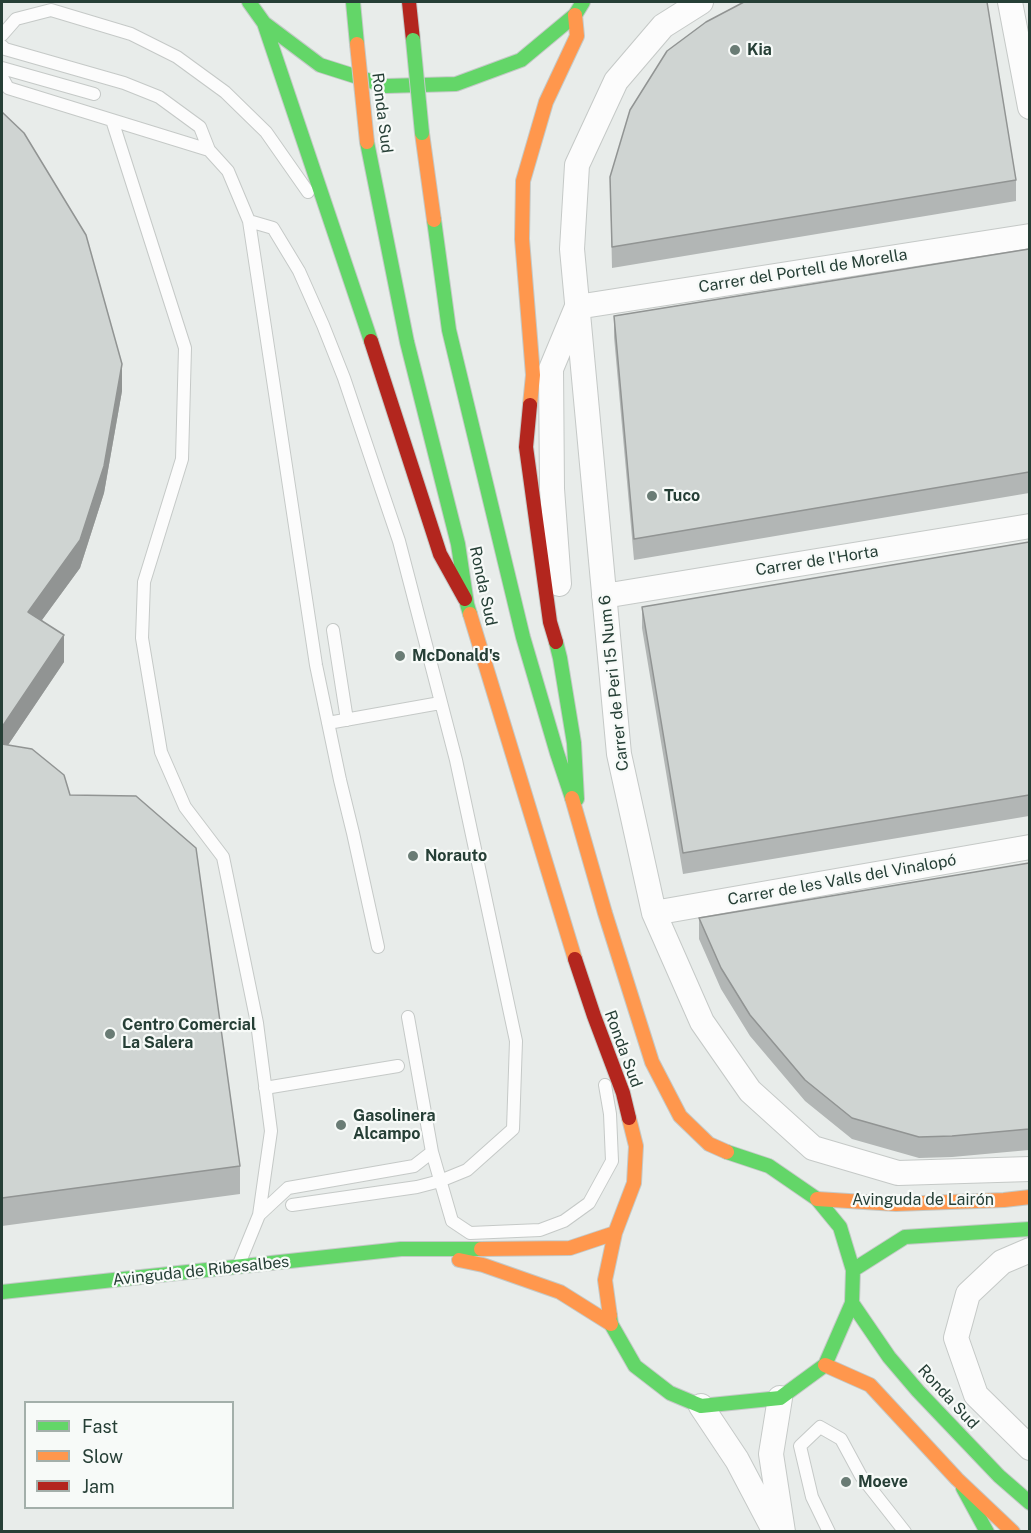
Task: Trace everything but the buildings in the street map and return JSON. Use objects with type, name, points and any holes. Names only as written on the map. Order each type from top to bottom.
[{"type":"main road","points":[[249,2],[264,23],[399,424],[440,554],[467,604]]},
{"type":"main road","name":"Ronda Sud","points":[[353,2],[367,142],[407,342],[458,544],[467,604],[562,919],[594,1016],[623,1093],[636,1146],[634,1183],[615,1233],[605,1280],[611,1324]]},
{"type":"main road","name":"Ronda Sud","points":[[409,2],[422,133],[449,330],[523,637],[556,753],[578,816],[605,913],[652,1062],[680,1116],[709,1143],[735,1156],[769,1166],[817,1199]]},
{"type":"main road","points":[[264,23],[320,65],[386,86],[456,84],[521,60],[575,15],[583,2]]},
{"type":"main road","points":[[575,15],[577,36],[546,102],[523,181],[522,239],[533,375],[526,447],[550,622],[560,658],[574,743],[578,816]]},
{"type":"main road","name":"Avinguda de Lairón","points":[[817,1199],[896,1204],[1029,1197]]},
{"type":"main road","points":[[611,1324],[635,1366],[670,1393],[701,1406],[780,1398],[825,1365],[852,1304],[853,1270],[840,1227],[817,1199]]},
{"type":"main road","name":"Avinguda de Lairón","points":[[853,1270],[905,1238],[1029,1229]]},
{"type":"main road","name":"Avinguda de Ribesalbes","points":[[2,1292],[401,1249],[570,1248],[615,1233]]},
{"type":"main road","name":"Avinguda de Ribesalbes","points":[[401,1249],[483,1265],[516,1276],[560,1292],[611,1324]]},
{"type":"main road","name":"Ronda Sud","points":[[852,1304],[918,1391],[999,1476],[1029,1503]]},
{"type":"main road","points":[[825,1365],[870,1385],[957,1479],[1013,1532]]},
{"type":"main road","points":[[957,1479],[987,1532]]},
{"type":"street","name":"Carrer de Peri 15 Num 6","points":[[701,2],[663,26],[616,81],[576,165],[572,249],[619,754],[654,913],[702,1022],[750,1091],[813,1148]]},
{"type":"street","points":[[1010,2],[1029,106]]},
{"type":"street","name":"Carrer del Portell de Morella","points":[[577,307],[1029,236]]},
{"type":"street","points":[[560,658],[562,619],[552,489],[551,369],[577,307]]},
{"type":"street","name":"Carrer de l'Horta","points":[[604,597],[1029,526]]},
{"type":"street","name":"Carrer de les Valls del Vinalopó","points":[[654,913],[1029,847]]},
{"type":"street","name":"Avinguda de Lairón","points":[[813,1148],[898,1173],[1029,1169]]},
{"type":"street","points":[[1029,1250],[1002,1262],[968,1294],[956,1338],[976,1395],[1029,1448]]},
{"type":"street","points":[[780,1398],[771,1454],[783,1532]]},
{"type":"street","points":[[701,1406],[737,1460],[775,1532]]},
{"type":"lane","points":[[2,35],[16,19],[51,10],[131,34],[177,57],[225,93],[266,132],[309,192],[347,272]]},
{"type":"lane","points":[[3,46],[124,83],[159,97],[200,127],[209,150],[228,171],[249,221],[316,665],[378,947]]},
{"type":"lane","points":[[2,68],[94,94]]},
{"type":"lane","points":[[2,77],[8,88],[209,150]]},
{"type":"lane","points":[[112,120],[185,348],[182,459],[144,582],[142,638],[161,752],[185,807],[223,856],[257,1023],[271,1131],[259,1215],[238,1267]]},
{"type":"lane","points":[[249,221],[273,228],[299,271],[323,325],[359,420],[399,541],[456,760],[516,1041],[513,1129],[467,1170],[417,1187],[292,1204]]},
{"type":"lane","points":[[333,630],[347,720]]},
{"type":"lane","points":[[328,723],[440,704]]},
{"type":"lane","points":[[408,1017],[432,1152],[440,1181],[452,1221],[470,1233],[540,1230],[564,1221],[589,1203],[612,1161],[610,1114],[594,1016]]},
{"type":"lane","points":[[265,1088],[398,1066]]},
{"type":"lane","points":[[259,1215],[288,1188],[414,1166],[432,1152]]},
{"type":"lane","points":[[828,1532],[812,1497],[800,1446],[820,1427],[841,1439],[861,1476],[905,1532]]},
{"type":"traffic: fast","points":[[249,2],[264,23],[371,341]]},
{"type":"traffic: fast","points":[[353,2],[357,44]]},
{"type":"traffic: fast","points":[[264,23],[320,65],[386,86],[456,84],[521,60],[575,15],[583,2]]},
{"type":"traffic: fast","points":[[413,40],[422,133]]},
{"type":"traffic: fast","points":[[367,142],[407,342],[458,544],[470,614]]},
{"type":"traffic: fast","points":[[434,220],[449,330],[523,637],[572,798]]},
{"type":"traffic: fast","points":[[556,642],[574,743],[577,799]]},
{"type":"traffic: fast","points":[[610,1316],[611,1324],[635,1366],[670,1393],[701,1406],[780,1398],[825,1365],[852,1303],[853,1270],[840,1227],[817,1199],[769,1166],[727,1152]]},
{"type":"traffic: fast","points":[[853,1270],[905,1237],[1030,1229]]},
{"type":"traffic: fast","points":[[2,1292],[401,1249],[481,1249]]},
{"type":"traffic: fast","points":[[852,1303],[889,1357],[918,1391],[999,1476],[1030,1503]]},
{"type":"traffic: fast","points":[[963,1488],[987,1532]]},
{"type":"traffic: slow","points":[[530,405],[533,375],[522,239],[523,181],[546,102],[577,36],[575,15]]},
{"type":"traffic: slow","points":[[357,44],[367,142]]},
{"type":"traffic: slow","points":[[422,133],[434,220]]},
{"type":"traffic: slow","points":[[470,614],[575,959]]},
{"type":"traffic: slow","points":[[572,798],[652,1062],[680,1116],[709,1144],[727,1152]]},
{"type":"traffic: slow","points":[[610,1316],[605,1280],[615,1233],[634,1183],[636,1146],[629,1118]]},
{"type":"traffic: slow","points":[[817,1199],[896,1204],[1030,1197]]},
{"type":"traffic: slow","points":[[481,1249],[570,1248],[615,1233]]},
{"type":"traffic: slow","points":[[459,1260],[483,1265],[560,1292],[611,1324]]},
{"type":"traffic: slow","points":[[825,1365],[870,1385],[957,1479],[1013,1532]]},
{"type":"traffic: jam","points":[[409,2],[413,40]]},
{"type":"traffic: jam","points":[[371,341],[440,554],[465,599]]},
{"type":"traffic: jam","points":[[530,405],[526,447],[550,622],[556,642]]},
{"type":"traffic: jam","points":[[575,959],[623,1093],[629,1118]]},
{"type":"place","name":"Kia","points":[[735,50]]},
{"type":"place","name":"Tuco","points":[[652,496]]},
{"type":"place","name":"McDonald's","points":[[400,656]]},
{"type":"place","name":"Norauto","points":[[413,856]]},
{"type":"place","name":"Centro Comercial La Salera","points":[[110,1034]]},
{"type":"place","name":"Gasolinera Alcampo","points":[[341,1125]]},
{"type":"place","name":"Moeve","points":[[846,1482]]}]
